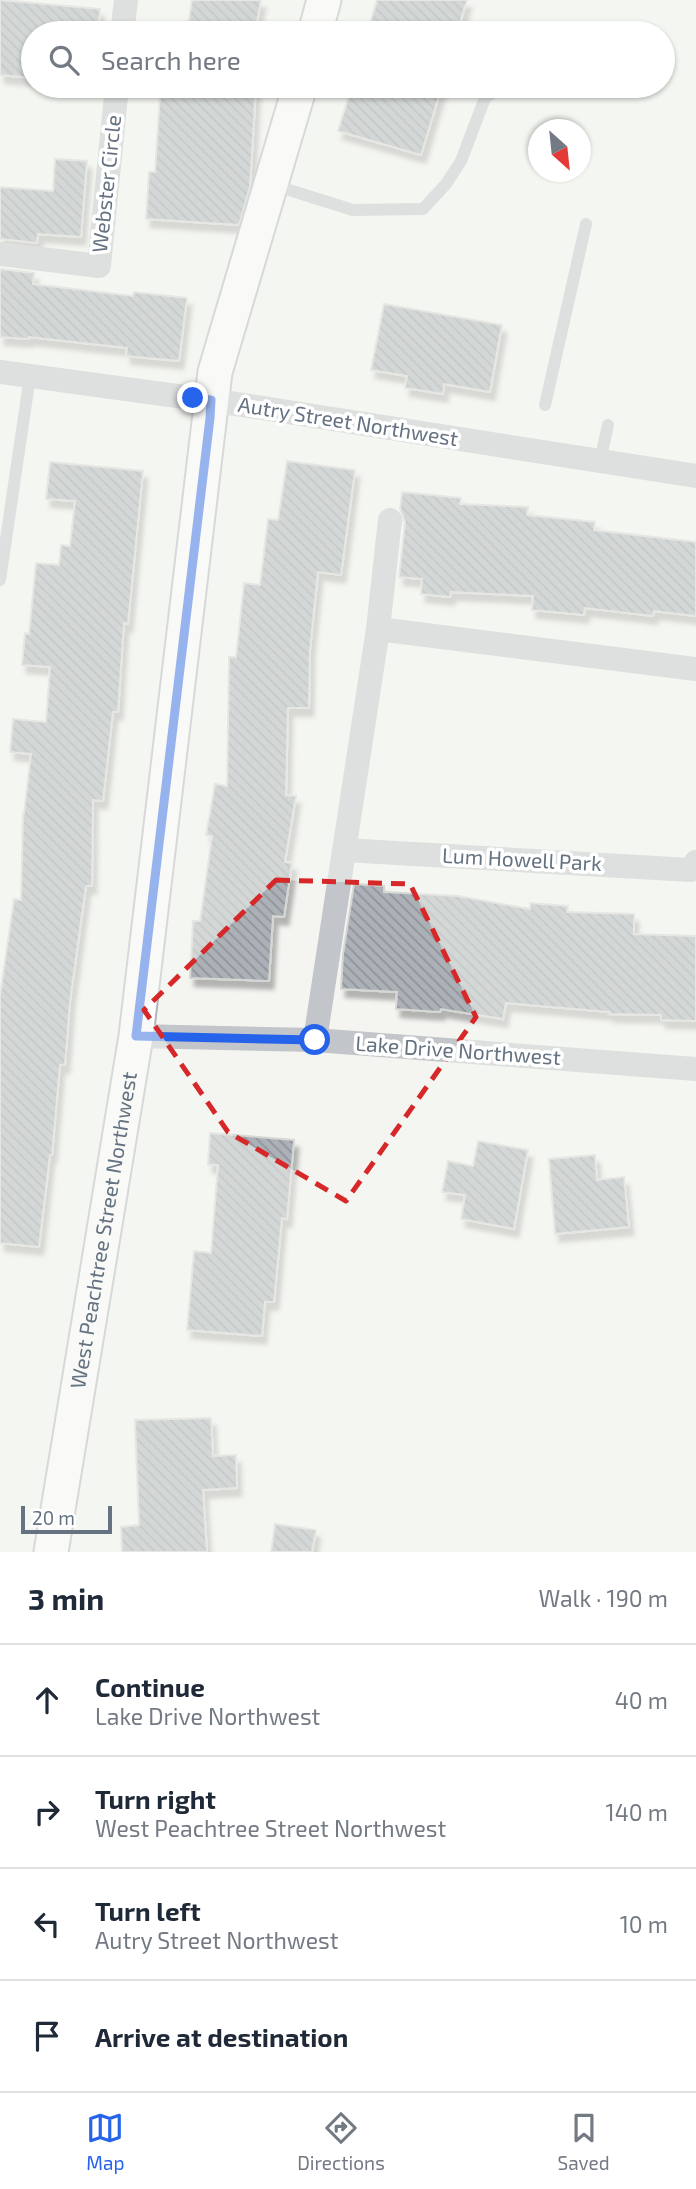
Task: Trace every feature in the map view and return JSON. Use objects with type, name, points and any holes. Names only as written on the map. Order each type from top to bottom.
[{"type":"street","points":[[123,21],[126,0]]},
{"type":"street","points":[[318,21],[324,0]]},
{"type":"street","name":"Webster Circle","points":[[0,254],[99,266],[116,98]]},
{"type":"street","name":"West Peachtree Street Northwest","points":[[51,1552],[136,1036],[215,372],[297,98]]},
{"type":"street","name":"Autry Street Northwest","points":[[0,372],[211,400],[696,476]]},
{"type":"street","points":[[315,1040],[378,629],[390,520]]},
{"type":"street","points":[[378,629],[696,669]]},
{"type":"street","name":"Lum Howell Park","points":[[344,850],[690,870],[696,862]]},
{"type":"street","name":"Lake Drive Northwest","points":[[136,1036],[315,1040],[696,1069]]},
{"type":"lane","points":[[272,184],[353,211],[423,209],[461,161],[485,98]]},
{"type":"lane","points":[[545,405],[586,224]]},
{"type":"lane","points":[[0,580],[30,376]]},
{"type":"lane","points":[[600,461],[608,425]]},
{"type":"highlighted area","points":[[276,880],[410,884],[476,1017],[346,1201],[228,1132],[144,1010]]},
{"type":"building","points":[[0,0],[100,9],[99,21],[21,21],[21,77],[0,75]]},
{"type":"building","points":[[192,0],[261,0],[257,21],[189,21]]},
{"type":"building","points":[[377,0],[467,0],[461,21],[371,21]]},
{"type":"building","points":[[160,98],[255,98],[250,187],[239,225],[146,219],[149,172],[155,172]]},
{"type":"building","points":[[348,98],[438,98],[421,155],[338,131]]},
{"type":"building","points":[[55,159],[87,161],[81,237],[38,234],[37,243],[0,239],[0,187],[53,191]]},
{"type":"building","points":[[0,269],[34,273],[33,284],[133,296],[134,292],[187,298],[179,361],[126,356],[127,348],[29,337],[0,337]]},
{"type":"building","points":[[384,304],[502,325],[490,392],[444,384],[443,394],[405,388],[407,376],[371,370]]},
{"type":"building","points":[[287,461],[355,470],[341,575],[318,572],[310,650],[309,708],[288,708],[286,795],[296,796],[285,862],[292,863],[284,917],[273,916],[269,981],[190,978],[193,921],[200,921],[212,836],[206,835],[215,784],[227,786],[229,657],[236,657],[244,583],[260,585],[268,519],[278,520]]},
{"type":"building","points":[[50,462],[143,471],[128,624],[124,623],[118,712],[113,712],[103,801],[93,800],[92,886],[86,886],[70,1001],[65,1065],[60,1065],[52,1155],[39,1247],[0,1243],[0,995],[14,899],[21,900],[23,813],[31,754],[10,752],[13,719],[46,722],[50,667],[22,665],[25,633],[29,634],[36,563],[59,565],[61,545],[70,546],[75,501],[46,499]]},
{"type":"building","points":[[402,492],[461,498],[460,504],[528,507],[527,515],[595,522],[594,530],[696,542],[696,616],[654,611],[653,616],[585,608],[584,615],[532,610],[533,596],[451,592],[450,597],[421,594],[422,579],[399,577],[405,522],[400,509]]},
{"type":"building","points":[[354,884],[384,886],[384,892],[458,896],[530,909],[530,903],[568,906],[567,912],[634,914],[634,934],[696,936],[696,1021],[661,1020],[661,1015],[609,1014],[610,1012],[506,1003],[503,1019],[441,1009],[440,1012],[396,1009],[397,992],[341,989],[343,954]]},
{"type":"building","points":[[210,1133],[294,1140],[287,1219],[282,1218],[274,1302],[265,1302],[262,1336],[187,1330],[194,1251],[211,1253],[218,1165],[208,1165]]},
{"type":"building","points":[[478,1141],[528,1150],[514,1229],[461,1219],[465,1195],[442,1192],[448,1161],[473,1166]]},
{"type":"building","points":[[595,1155],[597,1180],[624,1177],[629,1227],[555,1234],[549,1159]]},
{"type":"building","points":[[211,1418],[213,1456],[236,1455],[237,1488],[203,1490],[207,1552],[122,1552],[121,1527],[139,1525],[135,1420]]},
{"type":"building","points":[[275,1524],[316,1530],[312,1552],[271,1552]]},
{"type":"route","points":[[193,398],[211,400],[210,418],[136,1036],[315,1040]]}]
